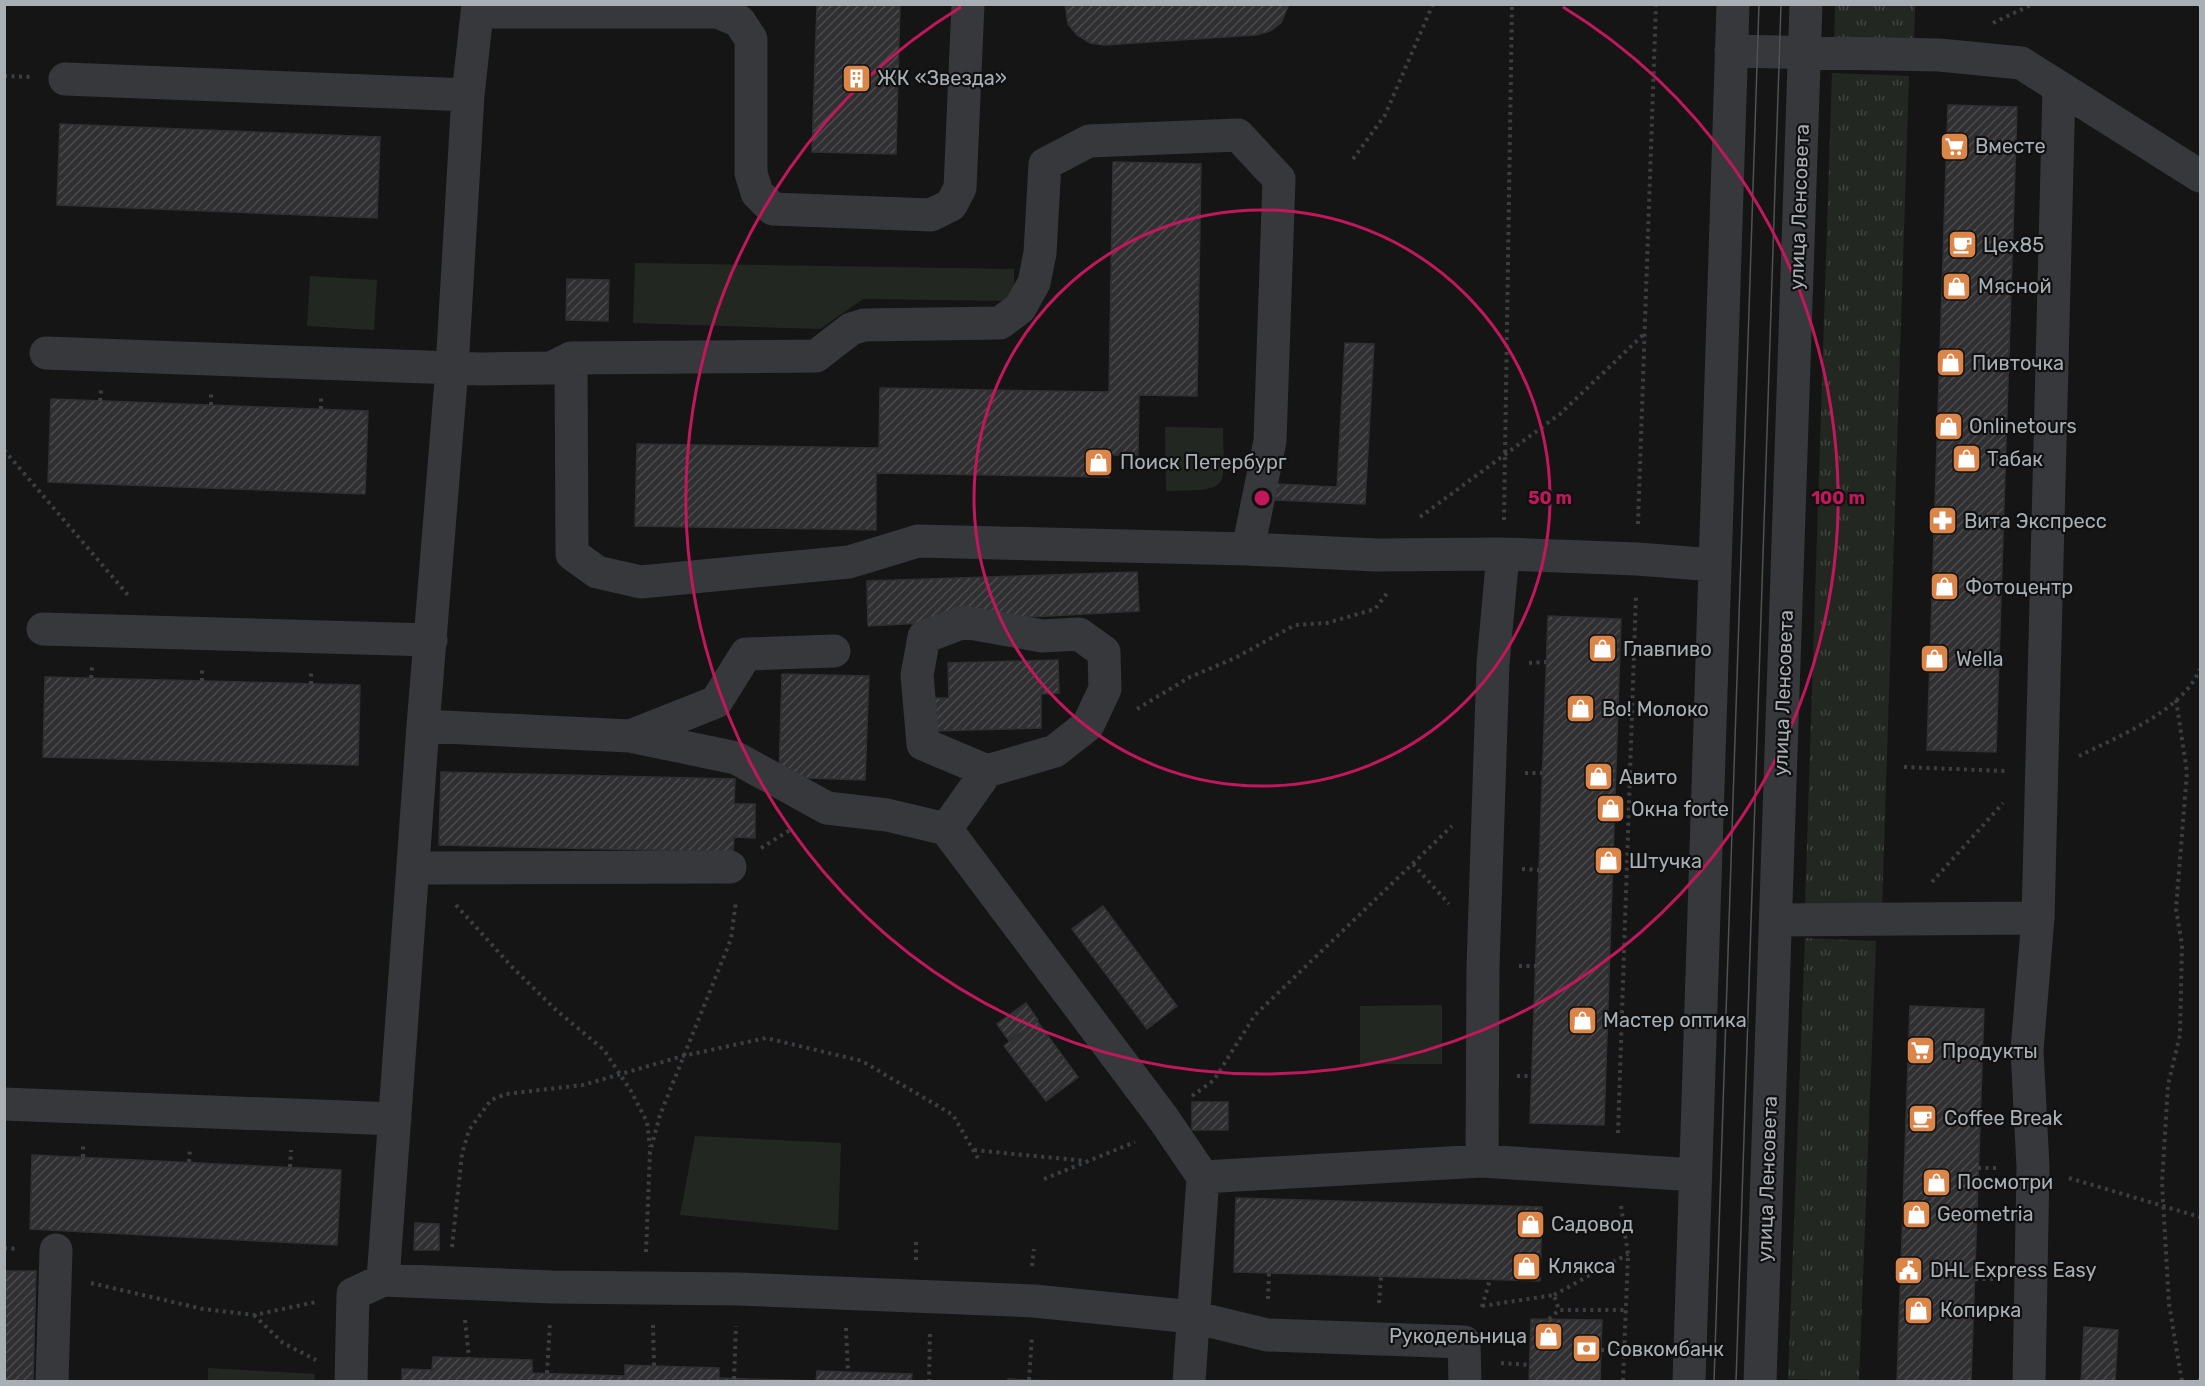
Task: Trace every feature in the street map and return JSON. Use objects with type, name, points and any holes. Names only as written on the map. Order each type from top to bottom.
[{"type":"street","points":[[382,1280],[417,868],[423,726],[452,368],[468,95],[478,8],[718,12],[739,21],[751,39],[751,173],[757,193],[773,209],[931,215],[951,205],[960,188],[968,4]]},
{"type":"street","points":[[1689,1382],[1733,4]]},
{"type":"street","name":"улица Ленсовета","points":[[1760,1382],[1806,4]]},
{"type":"street","points":[[1731,51],[1939,55],[2021,63],[2200,176]]},
{"type":"street","points":[[65,79],[468,95]]},
{"type":"street","points":[[2029,1382],[2033,1167],[2027,1050],[2038,918],[2038,769],[2059,87]]},
{"type":"street","points":[[46,353],[452,368],[551,368],[571,358],[816,356],[851,329],[864,325],[1000,322],[1020,308],[1034,283],[1040,253],[1045,164],[1089,141],[1238,135],[1279,179],[1270,441],[1248,549]]},
{"type":"street","points":[[571,358],[572,554],[597,572],[642,582],[838,564],[918,541],[1248,549],[1386,555],[1503,554],[1637,559],[1715,565]]},
{"type":"street","points":[[1482,1161],[1483,967],[1493,664],[1503,554]]},
{"type":"street","points":[[946,829],[987,771],[1055,751],[1089,725],[1105,689],[1104,652],[1079,634],[1042,636],[964,622],[924,637],[917,675],[923,744],[987,771]]},
{"type":"street","points":[[43,629],[431,640]]},
{"type":"street","points":[[630,736],[716,702],[746,654],[834,651]]},
{"type":"street","points":[[423,726],[630,736],[736,758],[826,808],[887,815],[946,829],[1166,1123],[1203,1177],[1189,1382]]},
{"type":"street","points":[[417,868],[730,867]]},
{"type":"street","points":[[1776,920],[2038,918]]},
{"type":"street","points":[[4,1104],[395,1119]]},
{"type":"street","points":[[1203,1177],[1482,1161],[1695,1175]]},
{"type":"street","points":[[52,1382],[55,1262]]},
{"type":"street","points":[[351,1380],[353,1294],[382,1280],[552,1287],[738,1289],[1034,1301],[1193,1317],[1267,1335],[1464,1342],[1465,1382]]},
{"type":"path","points":[[1353,159],[1385,115],[1433,4]]},
{"type":"path","points":[[1503,554],[1512,4]]},
{"type":"path","points":[[1622,1381],[1628,1254],[1616,1171],[1656,4]]},
{"type":"path","points":[[2200,4],[2200,10]]},
{"type":"path","points":[[1386,555],[1399,532],[1560,414],[1645,333]]},
{"type":"path","points":[[4,450],[160,632]]},
{"type":"path","points":[[1089,725],[1134,711],[1190,676],[1234,658],[1295,625],[1354,617],[1375,609],[1382,597],[1428,555]]},
{"type":"path","points":[[1904,767],[2038,769],[2064,764],[2147,723],[2176,700],[2200,669]]},
{"type":"path","points":[[2176,700],[2187,772],[2176,909],[2182,945],[2180,1035],[2168,1085],[2163,1146],[2169,1304],[2182,1382]]},
{"type":"path","points":[[1897,920],[2038,769]]},
{"type":"path","points":[[650,1152],[660,1115],[731,939],[737,904],[730,867],[826,808]]},
{"type":"path","points":[[1044,1179],[1166,1123],[1214,1080],[1255,1015],[1455,822],[1489,822]]},
{"type":"path","points":[[417,868],[481,931],[512,968],[556,1010],[604,1050],[621,1074],[647,1122],[650,1152],[644,1288]]},
{"type":"path","points":[[446,1283],[462,1154],[478,1115],[491,1100],[506,1094],[583,1086],[683,1056],[766,1038],[862,1061],[953,1114],[980,1162]]},
{"type":"path","points":[[974,1150],[1087,1161]]},
{"type":"path","points":[[2033,1167],[2200,1217]]},
{"type":"path","points":[[1482,1306],[1554,1295],[1628,1254]]},
{"type":"path","points":[[55,1262],[203,1309],[254,1315],[353,1294]]},
{"type":"path","points":[[547,1373],[552,1287]]},
{"type":"path","points":[[734,1379],[738,1289]]},
{"type":"path","points":[[846,1294],[848,1372]]},
{"type":"path","points":[[1554,1295],[1559,1310]]},
{"type":"path","points":[[929,1382],[930,1297]]},
{"type":"path","points":[[1549,1320],[1559,1310],[1625,1310]]},
{"type":"path","points":[[254,1315],[283,1343],[351,1380]]},
{"type":"path","points":[[1601,1350],[1624,1350]]},
{"type":"green space","points":[[1835,5],[1915,5],[1914,45],[1834,42]]},
{"type":"green space","points":[[1832,73],[1909,76],[1882,909],[1805,906]]},
{"type":"green space","points":[[635,263],[1014,269],[1014,301],[863,299],[820,329],[633,323]]},
{"type":"green space","points":[[310,276],[377,280],[374,330],[307,326]]},
{"type":"green space","points":[[1165,427],[1223,428],[1224,464],[1220,483],[1203,490],[1166,491]]},
{"type":"green space","points":[[1805,938],[1876,941],[1859,1381],[1788,1379]]},
{"type":"green space","points":[[1442,1005],[1442,1064],[1360,1064],[1360,1006]]},
{"type":"green space","points":[[695,1136],[841,1143],[838,1230],[680,1215]]},
{"type":"green space","points":[[208,1368],[315,1374],[314,1381],[208,1381]]},
{"type":"building","name":"ЖК «Звезда»","points":[[817,4],[900,4],[896,154],[812,152]]},
{"type":"building","points":[[1065,4],[1289,4],[1281,23],[1270,31],[1256,35],[1104,45],[1090,43],[1077,35],[1068,24]]},
{"type":"building","points":[[1948,105],[2017,107],[1996,752],[1927,750]]},
{"type":"building","points":[[60,124],[380,137],[377,218],[57,205]]},
{"type":"building","points":[[1113,162],[1201,164],[1197,396],[1139,395],[1138,455],[1110,455],[1109,477],[876,473],[876,530],[635,526],[637,444],[879,448],[880,388],[1109,392]]},
{"type":"building","points":[[567,279],[609,280],[608,321],[566,320]]},
{"type":"building","points":[[1345,343],[1374,344],[1365,504],[1275,500],[1277,484],[1337,487]]},
{"type":"building","points":[[51,399],[368,411],[365,494],[48,482]]},
{"type":"building","points":[[1137,572],[1139,611],[868,626],[867,581]]},
{"type":"building","points":[[1548,616],[1621,619],[1604,1125],[1530,1123]]},
{"type":"building","points":[[1058,660],[1059,693],[1041,694],[1041,728],[931,731],[931,698],[949,698],[948,663]]},
{"type":"building","points":[[782,674],[869,676],[865,780],[779,777]]},
{"type":"building","points":[[45,677],[360,685],[358,765],[43,757]]},
{"type":"building","points":[[441,772],[735,779],[734,804],[755,804],[755,838],[734,837],[733,852],[439,845]]},
{"type":"building","points":[[1103,906],[1177,1006],[1147,1029],[1072,929]]},
{"type":"building","points":[[1026,1003],[1038,1020],[1009,1041],[997,1024]]},
{"type":"building","points":[[1910,1006],[1984,1009],[1971,1382],[1897,1382]]},
{"type":"building","points":[[1037,1021],[1078,1077],[1046,1101],[1004,1046]]},
{"type":"building","points":[[1192,1102],[1228,1102],[1228,1130],[1192,1130]]},
{"type":"building","points":[[32,1155],[341,1170],[337,1245],[30,1229]]},
{"type":"building","points":[[1236,1198],[1542,1207],[1540,1281],[1234,1272]]},
{"type":"building","points":[[415,1223],[439,1224],[439,1250],[414,1250]]},
{"type":"building","points":[[4,1271],[36,1271],[33,1382],[4,1382]]},
{"type":"building","points":[[1531,1319],[1602,1320],[1600,1382],[1529,1382]]},
{"type":"building","points":[[2084,1327],[2118,1330],[2115,1382],[2081,1382]]},
{"type":"building","points":[[433,1357],[532,1360],[532,1373],[625,1376],[625,1365],[719,1368],[719,1378],[816,1381],[817,1371],[912,1374],[911,1382],[402,1382],[402,1369],[432,1370]]},
{"type":"building","points":[[1008,1379],[1029,1380],[1092,1382],[1008,1382]]},
{"type":"tram line","points":[[1714,1382],[1759,4]]},
{"type":"tram line","points":[[1736,1382],[1781,4]]},
{"type":"place","name":"ЖК «Звезда»","points":[[856,78]]},
{"type":"place","name":"Вместе","points":[[1954,146]]},
{"type":"place","name":"Цех85","points":[[1962,245]]},
{"type":"place","name":"Мясной","points":[[1957,286]]},
{"type":"place","name":"Пивточка","points":[[1951,363]]},
{"type":"place","name":"Onlinetours","points":[[1948,426]]},
{"type":"place","name":"Табак","points":[[1966,459]]},
{"type":"place","name":"Поиск Петербург","points":[[1099,462]]},
{"type":"place","name":"Вита Экспресс","points":[[1943,521]]},
{"type":"place","name":"Фотоцентр","points":[[1944,587]]},
{"type":"place","name":"Главпиво","points":[[1602,649]]},
{"type":"place","name":"Wella","points":[[1935,659]]},
{"type":"place","name":"Во! Молоко","points":[[1581,709]]},
{"type":"place","name":"Авито","points":[[1598,777]]},
{"type":"place","name":"Окна forte","points":[[1610,809]]},
{"type":"place","name":"Штучка","points":[[1608,861]]},
{"type":"place","name":"Мастер оптика","points":[[1582,1020]]},
{"type":"place","name":"Продукты","points":[[1921,1051]]},
{"type":"place","name":"Coffee Break","points":[[1923,1118]]},
{"type":"place","name":"Посмотри","points":[[1936,1182]]},
{"type":"place","name":"Geometria","points":[[1916,1214]]},
{"type":"place","name":"Садовод","points":[[1530,1224]]},
{"type":"place","name":"Клякса","points":[[1527,1266]]},
{"type":"place","name":"DHL Express Easy","points":[[1909,1270]]},
{"type":"place","name":"Копирка","points":[[1919,1310]]},
{"type":"place","name":"Рукодельница","points":[[1548,1336]]},
{"type":"place","name":"Совкомбанк","points":[[1586,1349]]}]
